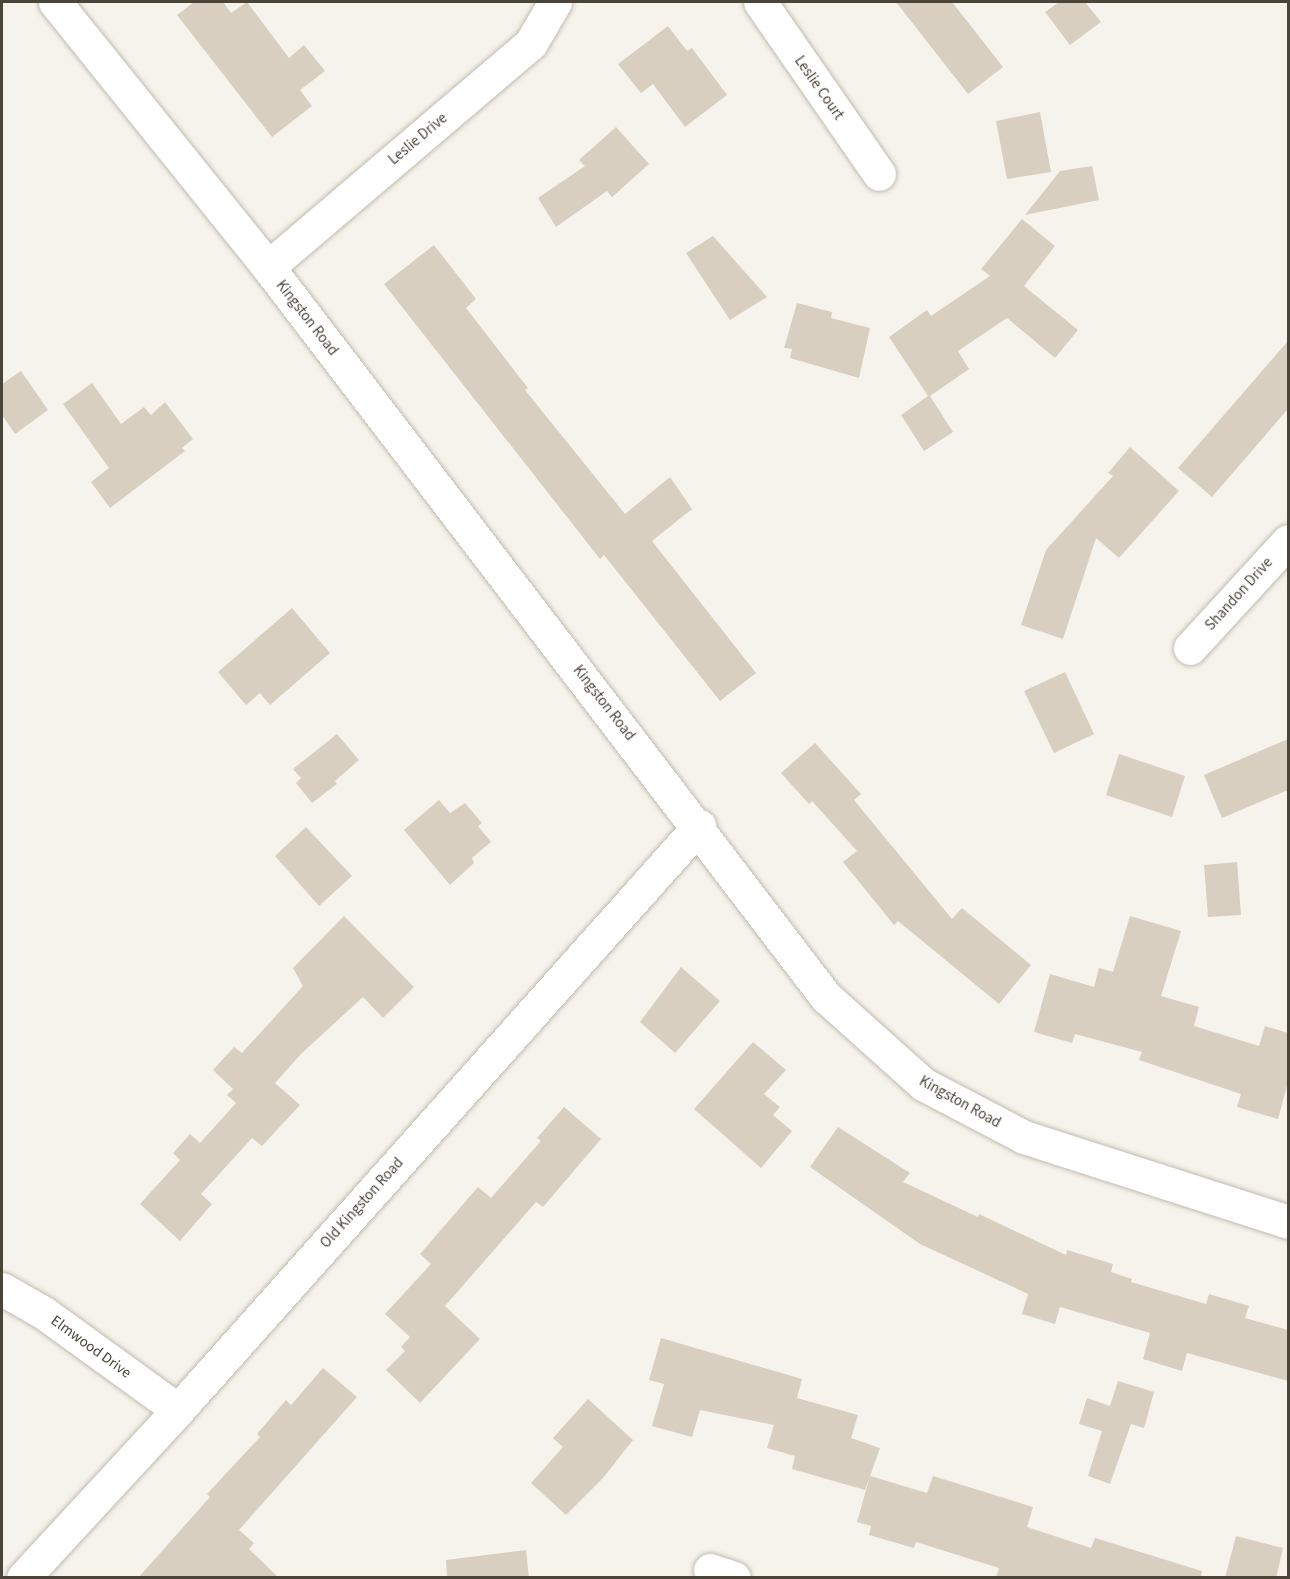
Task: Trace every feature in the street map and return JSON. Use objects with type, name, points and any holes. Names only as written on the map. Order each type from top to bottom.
[{"type":"street","name":"Kingston Road","points":[[55,2],[268,267],[699,826],[826,997],[923,1084],[1024,1137],[1288,1222]]},
{"type":"street","name":"Leslie Drive","points":[[268,267],[531,43],[555,2]]},
{"type":"street","name":"Leslie Court","points":[[760,2],[879,174]]},
{"type":"street","name":"Shandon Drive","points":[[1190,648],[1288,541]]},
{"type":"street","name":"Old Kingston Road","points":[[22,1578],[178,1410],[699,826]]},
{"type":"street","name":"Elmwood Drive","points":[[2,1289],[44,1313],[178,1410]]},
{"type":"building","points":[[194,2],[223,2],[231,13],[247,2],[289,58],[304,45],[325,71],[300,90],[312,106],[272,137],[177,15]]},
{"type":"building","points":[[896,2],[952,2],[1003,67],[968,94]]},
{"type":"building","points":[[1059,2],[1085,2],[1101,22],[1070,45],[1045,12]]},
{"type":"building","points":[[668,26],[687,51],[692,48],[727,95],[685,127],[653,84],[641,93],[618,64]]},
{"type":"building","points":[[1040,112],[1051,172],[1007,179],[996,121]]},
{"type":"building","points":[[616,127],[649,164],[612,197],[607,191],[556,227],[538,198],[585,166],[579,160]]},
{"type":"building","points":[[1092,166],[1099,200],[1025,215],[1060,171]]},
{"type":"building","points":[[1022,219],[1055,246],[1024,286],[1078,330],[1055,358],[1007,318],[958,351],[969,369],[930,396],[953,432],[924,451],[901,415],[928,396],[889,337],[927,310],[931,316],[990,276],[981,269]]},
{"type":"building","points":[[713,236],[767,297],[730,320],[686,253]]},
{"type":"building","points":[[434,245],[476,299],[466,308],[528,388],[525,390],[625,514],[670,477],[692,509],[652,541],[756,673],[720,701],[604,555],[600,559],[384,284]]},
{"type":"building","points":[[797,303],[832,312],[831,318],[870,328],[859,378],[790,358],[792,349],[784,348]]},
{"type":"building","points":[[1288,341],[1288,409],[1212,497],[1178,468]]},
{"type":"building","points":[[21,371],[48,410],[15,434],[2,415],[2,384]]},
{"type":"building","points":[[92,383],[121,424],[144,407],[151,415],[165,402],[193,439],[182,448],[185,451],[110,508],[91,482],[109,468],[63,404]]},
{"type":"building","points":[[1130,447],[1179,491],[1119,558],[1096,538],[1063,639],[1021,625],[1046,550],[1113,476],[1108,473]]},
{"type":"building","points":[[292,608],[330,653],[270,705],[260,693],[246,705],[218,672]]},
{"type":"building","points":[[1065,672],[1094,734],[1054,753],[1024,691]]},
{"type":"building","points":[[337,734],[359,760],[335,781],[337,784],[312,803],[296,783],[301,778],[293,769]]},
{"type":"building","points":[[1288,739],[1288,790],[1222,818],[1204,775]]},
{"type":"building","points":[[815,743],[861,794],[854,800],[952,919],[962,908],[1031,965],[999,1004],[898,921],[894,925],[843,862],[857,851],[812,801],[809,804],[781,773]]},
{"type":"building","points":[[1119,754],[1185,776],[1172,817],[1106,795]]},
{"type":"building","points":[[439,800],[450,813],[465,803],[482,823],[478,826],[491,842],[472,858],[474,863],[450,885],[404,830]]},
{"type":"building","points":[[306,827],[352,876],[319,906],[275,856]]},
{"type":"building","points":[[1237,862],[1241,915],[1208,917],[1204,865]]},
{"type":"building","points":[[344,916],[414,987],[383,1018],[363,997],[301,1054],[275,1083],[300,1105],[262,1146],[252,1138],[201,1194],[212,1204],[180,1241],[140,1204],[180,1160],[173,1153],[190,1134],[200,1143],[236,1103],[227,1095],[233,1089],[213,1070],[234,1047],[242,1053],[303,986],[293,968]]},
{"type":"building","points":[[1130,916],[1181,931],[1161,996],[1199,1007],[1194,1026],[1259,1046],[1265,1026],[1288,1033],[1288,1082],[1278,1119],[1237,1107],[1241,1094],[1139,1060],[1142,1052],[1075,1034],[1072,1043],[1034,1032],[1050,974],[1094,987],[1099,968],[1113,972]]},
{"type":"building","points":[[681,967],[720,1001],[675,1053],[640,1022]]},
{"type":"building","points":[[753,1042],[786,1070],[764,1094],[780,1107],[773,1115],[792,1131],[761,1168],[694,1109]]},
{"type":"building","points":[[564,1107],[601,1139],[543,1207],[536,1202],[445,1306],[480,1339],[420,1403],[386,1370],[405,1351],[401,1347],[410,1337],[385,1314],[431,1264],[420,1254],[478,1187],[491,1198],[541,1141],[537,1138]]},
{"type":"building","points":[[838,1127],[910,1173],[903,1182],[978,1217],[979,1214],[1066,1255],[1067,1250],[1113,1264],[1111,1272],[1132,1279],[1131,1282],[1206,1304],[1209,1294],[1249,1306],[1245,1318],[1288,1330],[1288,1381],[1187,1353],[1182,1371],[1143,1359],[1150,1333],[1060,1307],[1055,1324],[1022,1314],[1028,1294],[920,1244],[810,1167]]},
{"type":"building","points":[[661,1338],[802,1379],[797,1398],[858,1415],[851,1438],[880,1448],[865,1490],[792,1469],[795,1456],[767,1448],[774,1425],[700,1410],[692,1437],[652,1426],[664,1384],[649,1380]]},
{"type":"building","points":[[323,1368],[357,1397],[239,1530],[254,1543],[249,1549],[279,1578],[138,1578],[210,1497],[207,1494],[260,1437],[257,1434],[286,1400],[291,1405]]},
{"type":"building","points":[[1118,1381],[1154,1392],[1144,1428],[1131,1424],[1110,1484],[1088,1476],[1102,1431],[1079,1424],[1087,1398],[1110,1406]]},
{"type":"building","points":[[588,1399],[633,1440],[603,1478],[566,1515],[531,1483],[563,1447],[553,1438]]},
{"type":"building","points":[[870,1476],[927,1493],[933,1476],[1033,1507],[1027,1527],[1091,1548],[1095,1538],[1202,1571],[1201,1578],[996,1578],[999,1568],[916,1542],[914,1548],[869,1535],[871,1526],[857,1522]]},
{"type":"building","points":[[1236,1536],[1283,1548],[1276,1578],[1225,1578]]},
{"type":"building","points":[[526,1550],[529,1578],[447,1578],[446,1560]]}]
